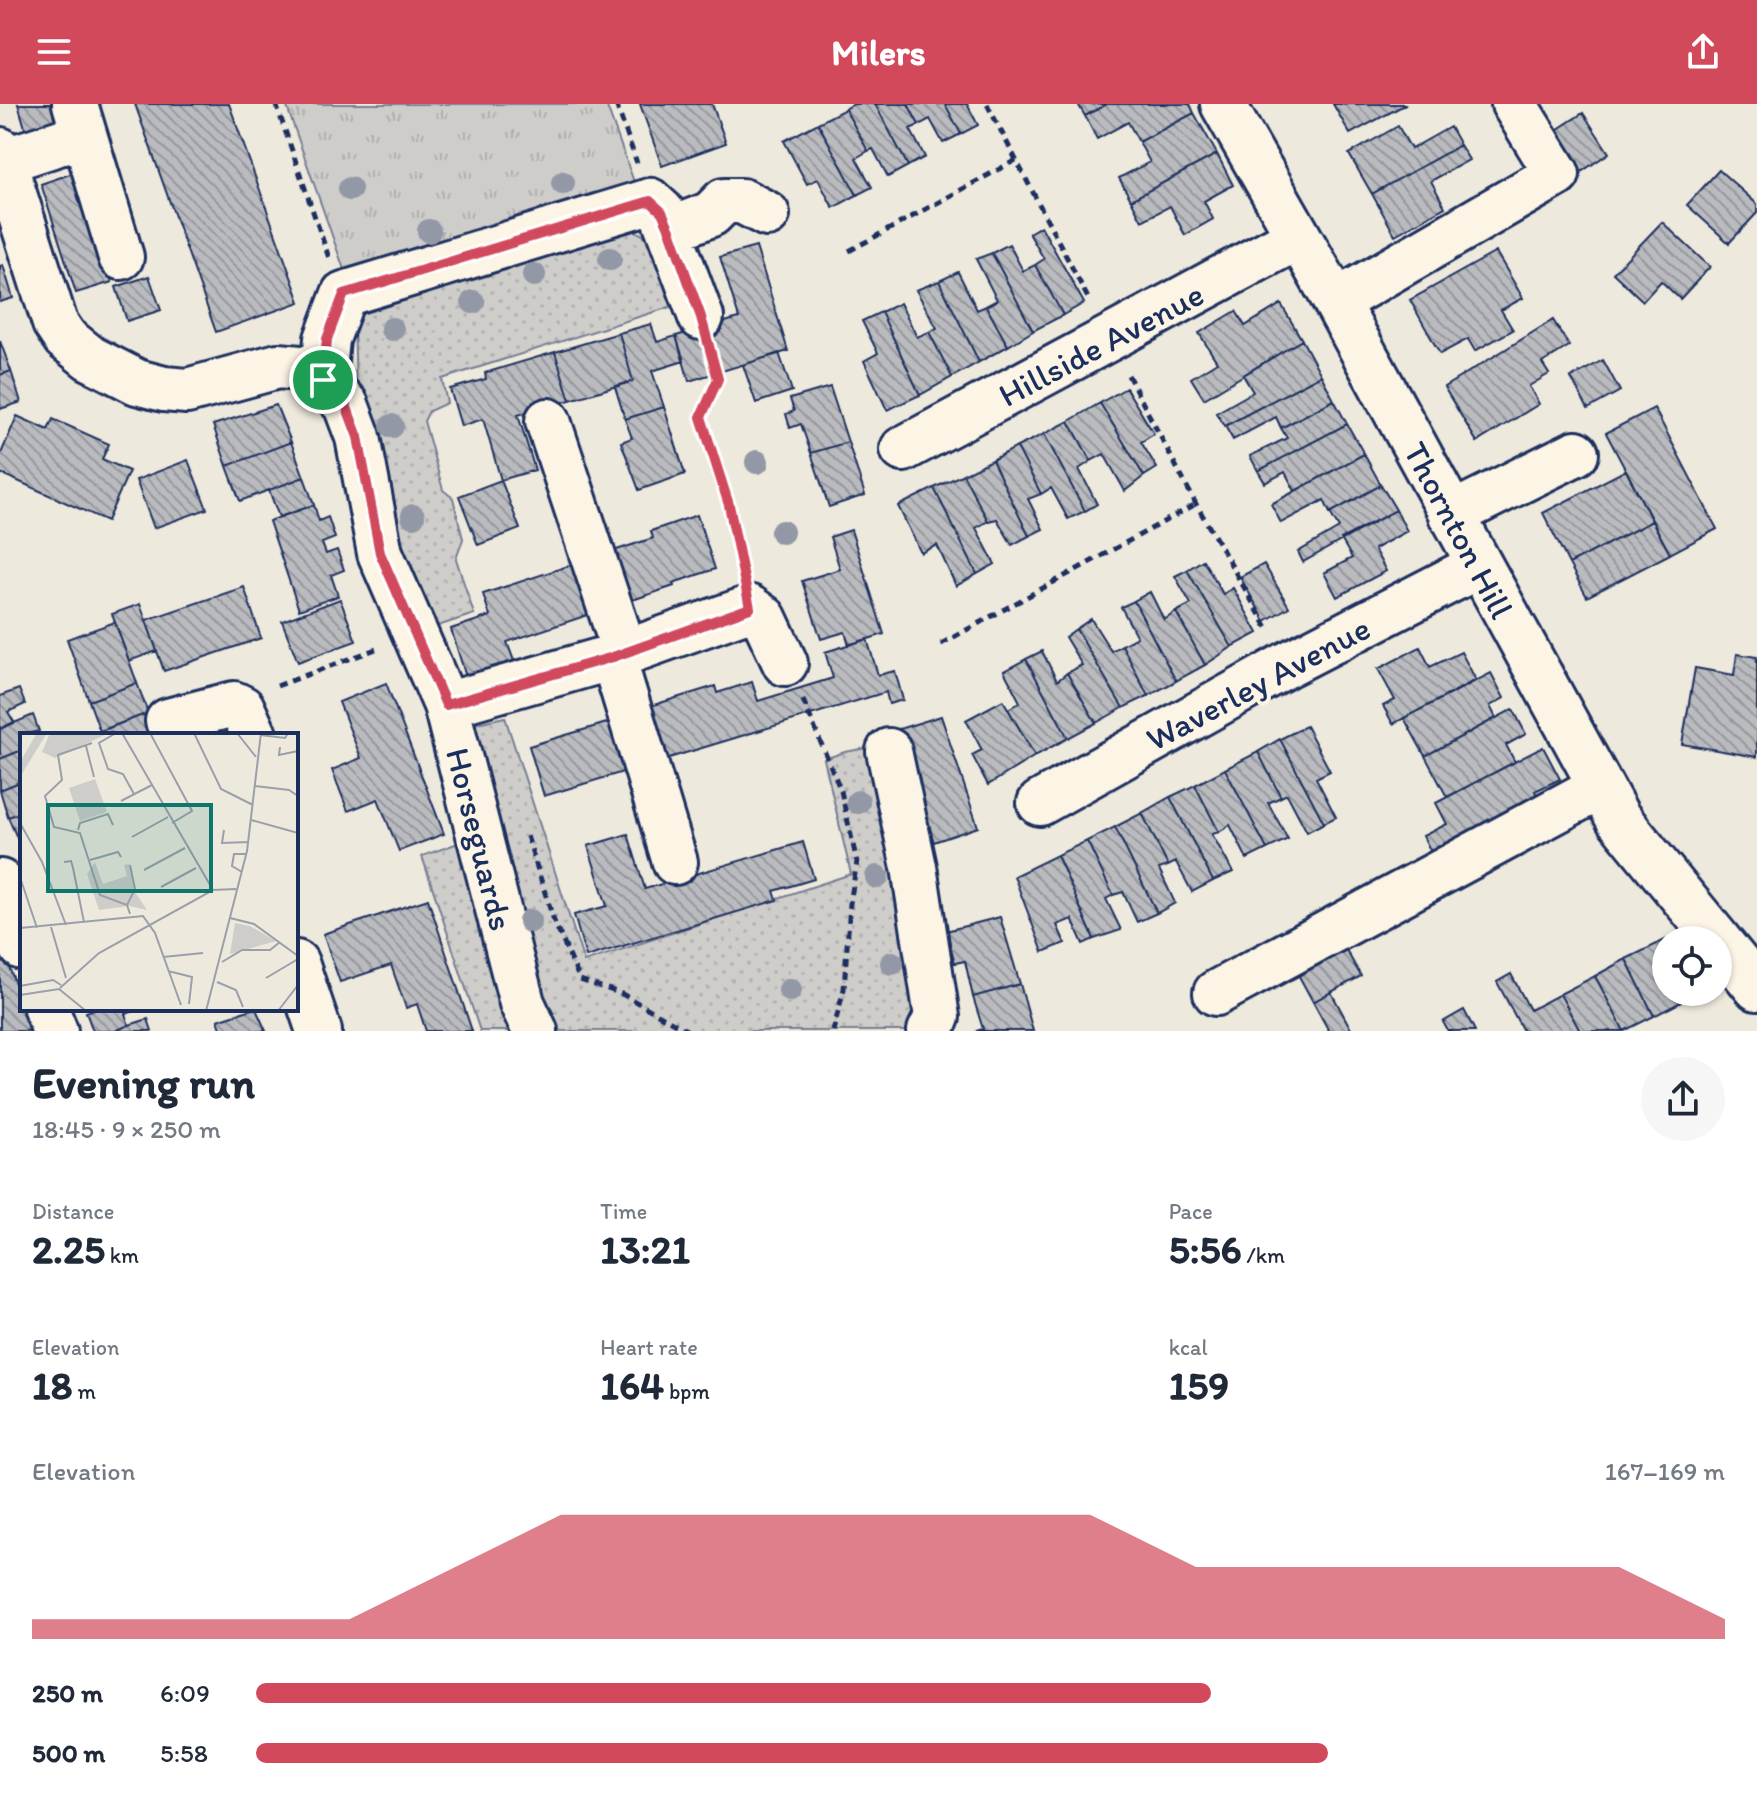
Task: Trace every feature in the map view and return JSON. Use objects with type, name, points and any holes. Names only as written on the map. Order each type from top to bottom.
[{"type":"street","name":"Thornton Hill","points":[[1223,104],[1336,302],[1618,818],[1707,926]]},
{"type":"street","points":[[1336,302],[1557,174],[1514,104]]},
{"type":"street","points":[[121,257],[79,120],[2,155],[55,323],[65,338],[90,358],[137,382],[187,391],[278,366],[300,368],[323,380],[327,339],[344,294],[660,215],[711,214],[724,201],[742,201],[767,214]]},
{"type":"street","points":[[660,215],[701,317]]},
{"type":"street","name":"Hillside Avenue","points":[[903,449],[1298,237]]},
{"type":"street","name":"Horseguards","points":[[323,380],[346,405],[358,437],[380,553],[446,705],[522,1003],[535,1031]]},
{"type":"street","points":[[548,421],[619,655],[675,862]]},
{"type":"street","points":[[1451,515],[1576,453]]},
{"type":"street","name":"Waverley Avenue","points":[[1040,803],[1288,664],[1478,566]]},
{"type":"street","points":[[446,705],[619,655],[750,608],[764,618],[785,663]]},
{"type":"street","points":[[168,721],[234,704],[248,721]]},
{"type":"street","points":[[889,751],[914,867],[935,1002],[937,1017],[930,1031]]},
{"type":"street","points":[[1216,993],[1600,787]]},
{"type":"street","points":[[0,882],[20,941]]},
{"type":"street","name":"Thornton Hill","points":[[1732,957],[1757,988]]},
{"type":"street","points":[[298,969],[319,1031]]},
{"type":"street","points":[[47,1011],[55,1031]]},
{"type":"path","points":[[276,104],[344,294]]},
{"type":"path","points":[[616,104],[660,215]]},
{"type":"path","points":[[987,104],[1196,504],[1288,664]]},
{"type":"path","points":[[849,251],[1017,160]]},
{"type":"path","points":[[701,317],[718,379],[701,417],[729,505],[750,608]]},
{"type":"path","points":[[941,644],[1196,504]]},
{"type":"path","points":[[248,721],[266,690],[415,635]]},
{"type":"path","points":[[785,663],[818,732],[841,791],[857,862],[850,903],[844,989],[833,1031]]},
{"type":"path","points":[[525,832],[554,921],[580,980],[622,994],[688,1031]]},
{"type":"green space","points":[[286,104],[606,104],[634,182],[347,278]]},
{"type":"green space","points":[[623,225],[651,239],[673,306],[442,379],[447,403],[429,411],[424,421],[443,490],[453,498],[463,539],[456,559],[474,614],[426,630],[404,576],[356,391],[354,320],[374,296]]},
{"type":"green space","points":[[505,717],[584,962],[851,874],[824,759],[878,746],[934,1031],[480,1031],[422,856],[486,833],[463,746],[477,723]]},
{"type":"building","points":[[18,104],[55,104],[61,121],[26,131]]},
{"type":"building","points":[[135,104],[229,104],[300,302],[216,332]]},
{"type":"building","points":[[640,104],[712,104],[726,143],[662,166]]},
{"type":"building","points":[[854,104],[875,104],[908,166],[888,177],[873,149],[868,151],[845,109]]},
{"type":"building","points":[[875,104],[908,104],[919,125],[910,129],[925,157],[908,166]]},
{"type":"building","points":[[908,104],[945,104],[961,134],[943,143],[930,119],[919,125]]},
{"type":"building","points":[[945,104],[967,104],[978,125],[961,134]]},
{"type":"building","points":[[1078,104],[1107,104],[1085,116]]},
{"type":"building","points":[[1107,104],[1190,104],[1194,113],[1139,142],[1128,122],[1097,139],[1085,116]]},
{"type":"building","points":[[1333,104],[1406,104],[1350,134]]},
{"type":"building","points":[[845,109],[868,151],[856,158],[872,187],[857,195],[818,123]]},
{"type":"building","points":[[1194,113],[1217,154],[1131,200],[1119,178],[1150,162],[1139,142]]},
{"type":"building","points":[[1583,113],[1609,153],[1581,172],[1555,131]]},
{"type":"building","points":[[818,123],[857,195],[833,208],[818,179],[807,184],[784,141]]},
{"type":"building","points":[[1398,126],[1411,149],[1450,127],[1460,145],[1372,194],[1349,154]]},
{"type":"building","points":[[1460,145],[1469,160],[1431,181],[1445,207],[1395,235],[1372,194]]},
{"type":"building","points":[[1217,154],[1233,185],[1204,201],[1213,219],[1185,235],[1170,206],[1142,221],[1131,200]]},
{"type":"building","points":[[1719,170],[1757,204],[1757,213],[1729,243],[1687,205]]},
{"type":"building","points":[[76,172],[112,282],[76,293],[41,184]]},
{"type":"building","points":[[1662,222],[1710,267],[1680,299],[1661,281],[1643,301],[1613,273]]},
{"type":"building","points":[[1041,226],[1084,303],[1063,315],[1035,265],[1044,259],[1029,233]]},
{"type":"building","points":[[1009,244],[1023,271],[1035,265],[1063,315],[1033,331],[992,253]]},
{"type":"building","points":[[756,247],[788,351],[689,381],[676,336],[739,318],[720,257]]},
{"type":"building","points":[[1496,252],[1523,298],[1501,310],[1513,330],[1475,351],[1468,339],[1440,354],[1410,300]]},
{"type":"building","points":[[992,253],[1033,331],[1008,346],[986,306],[997,300],[976,259]]},
{"type":"building","points":[[3,265],[13,298],[0,302],[0,266]]},
{"type":"building","points":[[958,272],[977,310],[986,306],[1008,346],[979,362],[939,281]]},
{"type":"building","points":[[149,276],[161,310],[127,321],[116,287]]},
{"type":"building","points":[[939,281],[979,362],[952,377],[929,332],[937,328],[916,290]]},
{"type":"building","points":[[900,303],[917,337],[929,332],[952,377],[920,395],[881,312]]},
{"type":"building","points":[[1281,304],[1302,340],[1204,399],[1191,378],[1217,362],[1199,333],[1236,311],[1245,326]]},
{"type":"building","points":[[881,312],[920,395],[887,410],[864,361],[878,353],[862,321]]},
{"type":"building","points":[[1553,320],[1569,346],[1542,363],[1549,374],[1529,386],[1539,404],[1477,442],[1444,387]]},
{"type":"building","points":[[651,324],[657,342],[676,336],[684,361],[652,371],[664,407],[625,419],[615,387],[633,381],[619,333]]},
{"type":"building","points":[[619,333],[633,381],[570,400],[555,352]]},
{"type":"building","points":[[1302,340],[1321,375],[1225,426],[1216,413],[1253,392],[1243,375]]},
{"type":"building","points":[[0,341],[11,371],[0,375]]},
{"type":"building","points":[[555,352],[570,400],[518,415],[535,470],[501,480],[483,419],[461,426],[450,389],[486,379],[485,373]]},
{"type":"building","points":[[779,353],[792,391],[756,403],[743,365]]},
{"type":"building","points":[[1603,360],[1620,391],[1588,409],[1571,378]]},
{"type":"building","points":[[11,371],[21,402],[0,409],[0,375]]},
{"type":"building","points":[[1321,375],[1334,400],[1281,428],[1276,417],[1233,440],[1225,426]]},
{"type":"building","points":[[830,387],[848,442],[811,453],[801,424],[790,428],[786,414],[794,411],[790,399]]},
{"type":"building","points":[[1126,388],[1154,434],[1141,442],[1157,468],[1144,476],[1100,403]]},
{"type":"building","points":[[1334,400],[1347,424],[1258,471],[1250,456],[1287,438],[1281,428]]},
{"type":"building","points":[[1100,403],[1144,476],[1125,491],[1104,454],[1091,461],[1069,421]]},
{"type":"building","points":[[276,405],[291,442],[227,466],[213,425]]},
{"type":"building","points":[[664,407],[685,474],[639,490],[621,442],[632,438],[625,419]]},
{"type":"building","points":[[1654,408],[1717,529],[1670,554],[1606,433]]},
{"type":"building","points":[[17,416],[48,430],[53,419],[109,444],[102,459],[129,471],[107,521],[0,473],[0,456]]},
{"type":"building","points":[[1069,421],[1091,461],[1079,469],[1097,504],[1085,511],[1044,434]]},
{"type":"building","points":[[1347,424],[1364,454],[1295,491],[1285,472],[1265,483],[1258,471]]},
{"type":"building","points":[[1044,434],[1085,511],[1068,519],[1051,488],[1041,494],[1017,447]]},
{"type":"building","points":[[291,442],[304,477],[240,501],[227,466]]},
{"type":"building","points":[[848,442],[865,495],[829,507],[811,453]]},
{"type":"building","points":[[1017,447],[1041,494],[1028,499],[1043,529],[1029,536],[992,460]]},
{"type":"building","points":[[1364,454],[1381,485],[1330,513],[1324,500],[1281,523],[1271,504]]},
{"type":"building","points":[[188,460],[207,509],[154,528],[136,480]]},
{"type":"building","points":[[992,460],[1029,536],[1012,545],[997,519],[988,521],[963,474]]},
{"type":"building","points":[[1626,470],[1652,521],[1569,564],[1543,513]]},
{"type":"building","points":[[963,474],[988,521],[976,528],[995,564],[977,574],[934,488]]},
{"type":"building","points":[[304,477],[314,505],[279,517],[269,490]]},
{"type":"building","points":[[501,480],[520,529],[478,545],[459,496]]},
{"type":"building","points":[[1381,485],[1396,510],[1303,562],[1298,552],[1339,528],[1330,513]]},
{"type":"building","points":[[934,488],[977,574],[956,586],[937,545],[921,553],[898,506]]},
{"type":"building","points":[[314,505],[319,521],[328,517],[335,538],[322,543],[326,554],[337,550],[344,570],[331,575],[338,596],[299,610],[269,521]]},
{"type":"building","points":[[1396,510],[1407,531],[1374,549],[1386,571],[1337,597],[1324,573],[1352,558],[1341,539]]},
{"type":"building","points":[[697,515],[715,569],[673,583],[674,586],[507,642],[514,661],[466,677],[451,629],[490,616],[483,594],[653,538],[651,531]]},
{"type":"building","points":[[1652,521],[1670,554],[1587,597],[1569,564]]},
{"type":"building","points":[[851,530],[884,634],[849,645],[845,632],[821,639],[802,581],[840,569],[830,537]]},
{"type":"building","points":[[1203,560],[1223,594],[1233,588],[1258,633],[1232,647],[1187,570]]},
{"type":"building","points":[[1264,564],[1289,607],[1265,621],[1240,577]]},
{"type":"building","points":[[1187,570],[1232,647],[1205,665],[1176,612],[1191,604],[1175,576]]},
{"type":"building","points":[[244,587],[261,638],[164,671],[146,620]]},
{"type":"building","points":[[1150,592],[1164,620],[1176,612],[1205,665],[1176,681],[1134,601]]},
{"type":"building","points":[[340,599],[356,641],[298,662],[282,621]]},
{"type":"building","points":[[1134,601],[1176,681],[1148,696],[1122,645],[1137,637],[1121,607]]},
{"type":"building","points":[[140,604],[157,651],[129,661],[112,614]]},
{"type":"building","points":[[1091,619],[1111,651],[1122,645],[1148,696],[1123,708],[1076,629]]},
{"type":"building","points":[[115,622],[137,683],[89,701],[67,639]]},
{"type":"building","points":[[1076,629],[1123,708],[1096,723],[1067,673],[1082,665],[1065,637]]},
{"type":"building","points":[[867,639],[878,675],[895,671],[903,700],[889,704],[886,692],[544,796],[529,746],[627,717],[644,708],[715,686],[717,693],[752,682],[758,701],[833,678],[825,652]]},
{"type":"building","points":[[1420,647],[1430,667],[1461,652],[1476,680],[1393,724],[1383,706],[1395,700],[1378,669]]},
{"type":"building","points":[[1042,651],[1057,681],[1067,673],[1096,723],[1068,738],[1026,659]]},
{"type":"building","points":[[1737,654],[1757,657],[1757,757],[1682,744],[1695,668],[1734,675]]},
{"type":"building","points":[[1026,659],[1068,738],[1035,756],[1008,709],[1020,702],[1004,671]]},
{"type":"building","points":[[1491,673],[1504,698],[1490,706],[1496,718],[1425,756],[1404,718]]},
{"type":"building","points":[[137,683],[148,713],[100,731],[89,701]]},
{"type":"building","points":[[386,683],[444,834],[399,851],[378,799],[348,811],[332,770],[361,758],[339,702]]},
{"type":"building","points":[[19,689],[25,704],[8,712],[14,722],[0,729],[0,696]]},
{"type":"building","points":[[1003,700],[1035,756],[988,785],[972,755],[982,750],[966,720]]},
{"type":"building","points":[[1513,709],[1526,734],[1506,745],[1515,762],[1447,797],[1425,756]]},
{"type":"building","points":[[148,713],[155,733],[96,733]]},
{"type":"building","points":[[33,715],[39,731],[20,733],[20,751],[0,759],[0,729]]},
{"type":"building","points":[[941,716],[978,827],[934,842],[896,730]]},
{"type":"building","points":[[1306,726],[1330,771],[1316,778],[1336,817],[1324,823],[1280,739]]},
{"type":"building","points":[[1280,739],[1324,823],[1307,832],[1287,794],[1281,797],[1258,752]]},
{"type":"building","points":[[1543,747],[1560,779],[1535,791],[1541,803],[1435,860],[1423,836],[1447,824],[1436,803]]},
{"type":"building","points":[[20,751],[20,782],[0,790],[0,759]]},
{"type":"building","points":[[1258,752],[1281,797],[1268,803],[1288,839],[1267,849],[1225,769]]},
{"type":"building","points":[[1225,769],[1267,849],[1247,859],[1230,825],[1219,832],[1195,785]]},
{"type":"building","points":[[20,782],[20,813],[8,817],[0,790]]},
{"type":"building","points":[[1195,785],[1219,832],[1212,834],[1233,872],[1213,881],[1170,797]]},
{"type":"building","points":[[1170,797],[1213,881],[1192,892],[1176,862],[1168,866],[1142,813]]},
{"type":"building","points":[[20,813],[20,845],[8,817]]},
{"type":"building","points":[[1142,813],[1168,866],[1159,869],[1175,903],[1157,913],[1115,827]]},
{"type":"building","points":[[1115,827],[1157,913],[1137,922],[1123,892],[1113,895],[1087,841]]},
{"type":"building","points":[[628,834],[645,889],[803,842],[814,879],[774,891],[777,900],[586,957],[574,915],[607,906],[588,846]]},
{"type":"building","points":[[1087,841],[1113,895],[1106,899],[1121,930],[1094,939],[1057,855]]},
{"type":"building","points":[[1057,855],[1094,939],[1083,944],[1072,919],[1057,925],[1065,943],[1043,952],[1014,876]]},
{"type":"building","points":[[428,899],[472,1031],[426,1031],[417,1004],[406,1008],[391,965],[340,982],[323,934]]},
{"type":"building","points":[[1000,917],[1020,984],[973,997],[965,961],[955,963],[946,931]]},
{"type":"building","points":[[1341,941],[1361,976],[1313,1002],[1294,967]]},
{"type":"building","points":[[1652,946],[1652,1006],[1674,1006],[1654,1016],[1626,959]]},
{"type":"building","points":[[5,957],[20,996],[20,1011],[26,1011],[34,1031],[0,1031],[0,959]]},
{"type":"building","points":[[1626,959],[1654,1016],[1624,1031],[1595,976]]},
{"type":"building","points":[[1511,974],[1530,1010],[1560,994],[1580,1031],[1523,1031],[1497,982]]},
{"type":"building","points":[[1595,976],[1624,1031],[1580,1031],[1560,994]]},
{"type":"building","points":[[1020,984],[1033,1031],[976,1031],[983,1029],[973,997]]},
{"type":"building","points":[[1331,992],[1352,1031],[1329,1031],[1313,1002]]},
{"type":"building","points":[[1464,1010],[1475,1031],[1448,1031],[1443,1022]]},
{"type":"building","points":[[135,1011],[125,1014],[129,1025],[115,1031],[93,1031],[86,1012]]},
{"type":"building","points":[[246,1011],[257,1011],[266,1031],[222,1031],[218,1020]]},
{"type":"building","points":[[148,1019],[152,1031],[115,1031],[129,1025]]},
{"type":"route","points":[[650,201],[662,212],[670,230],[701,317],[718,379],[701,417],[729,505],[750,608],[613,657],[446,705],[380,553],[358,437],[346,405],[323,380],[327,339],[344,294],[650,201]]}]
